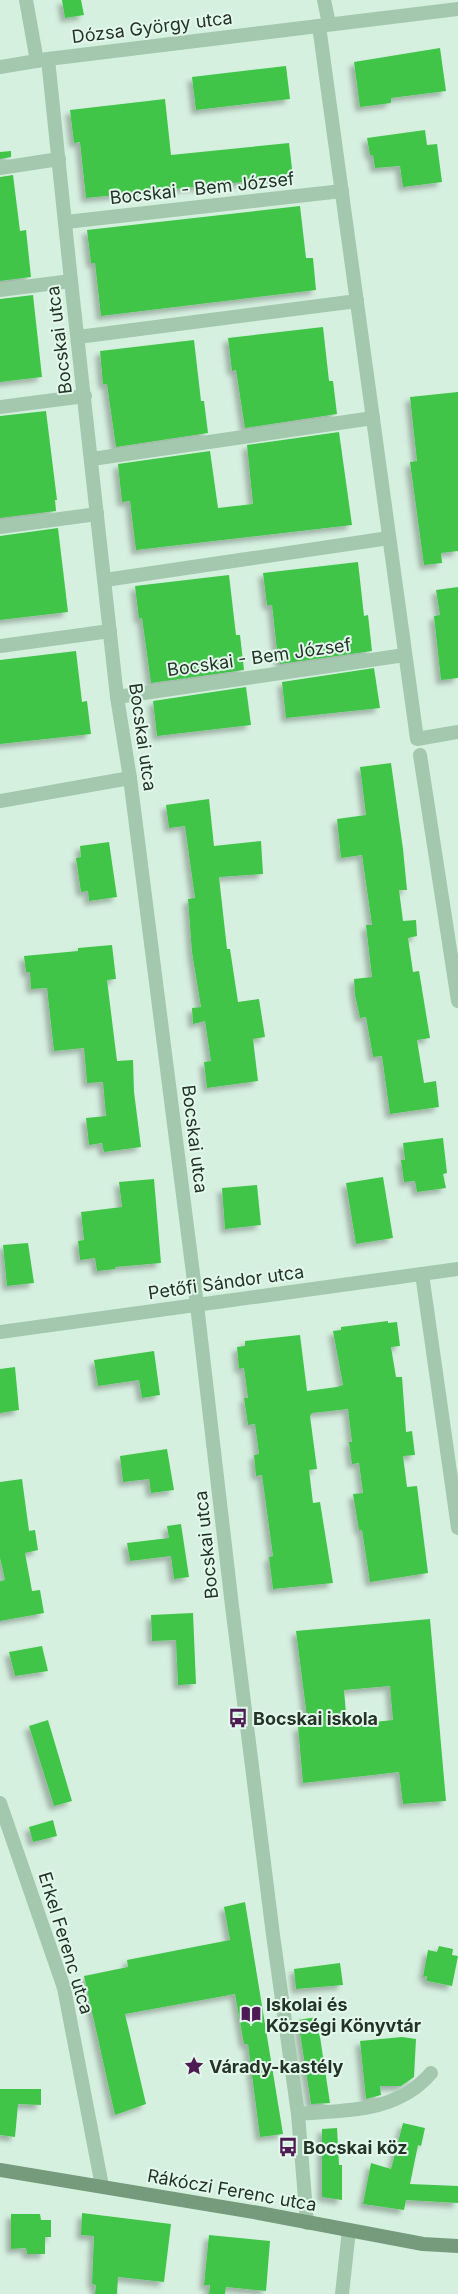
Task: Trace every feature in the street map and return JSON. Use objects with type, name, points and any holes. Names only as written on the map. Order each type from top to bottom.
[{"type":"main road","name":"Rákóczi Ferenc utca","points":[[0,2170],[259,2213],[423,2244],[458,2246]]},
{"type":"street","name":"Bocskai utca","points":[[26,0],[43,60],[59,159],[70,281],[85,396],[117,697],[130,778],[198,1305],[232,1606],[298,2114],[307,2223]]},
{"type":"street","points":[[324,0],[324,25],[342,191],[417,738],[458,732]]},
{"type":"street","name":"Dózsa György utca","points":[[0,67],[43,60],[458,9]]},
{"type":"street","points":[[0,168],[59,159]]},
{"type":"street","name":"Bocskai - Bem József","points":[[66,222],[342,191]]},
{"type":"street","points":[[0,290],[70,281]]},
{"type":"street","points":[[78,337],[357,301]]},
{"type":"street","points":[[0,407],[85,396]]},
{"type":"street","points":[[92,459],[373,418]]},
{"type":"street","points":[[0,527],[98,514]]},
{"type":"street","points":[[105,580],[389,538]]},
{"type":"street","points":[[0,646],[110,631]]},
{"type":"street","name":"Bocskai - Bem József","points":[[117,697],[406,655]]},
{"type":"street","points":[[420,755],[458,1001]]},
{"type":"street","points":[[0,801],[130,778]]},
{"type":"street","name":"Petőfi Sándor utca","points":[[0,1332],[458,1269]]},
{"type":"street","points":[[422,1274],[458,1528]]},
{"type":"street","name":"Erkel Ferenc utca","points":[[0,1803],[64,1988],[102,2186]]},
{"type":"street","points":[[298,2114],[372,2108],[416,2089],[431,2073]]},
{"type":"street","points":[[342,2294],[349,2230]]},
{"type":"building","points":[[62,0],[81,0],[84,15],[65,18]]},
{"type":"building","points":[[440,48],[446,91],[391,98],[391,103],[360,107],[354,62]]},
{"type":"building","points":[[286,66],[290,99],[196,110],[192,77]]},
{"type":"building","points":[[165,99],[171,155],[289,143],[293,177],[86,198],[80,142],[74,143],[70,110]]},
{"type":"building","points":[[425,130],[427,145],[437,144],[442,182],[403,187],[400,166],[375,168],[367,138]]},
{"type":"building","points":[[11,151],[11,157],[0,159],[0,152]]},
{"type":"building","points":[[13,175],[20,231],[26,230],[31,277],[0,281],[0,177]]},
{"type":"building","points":[[300,206],[306,258],[313,258],[316,290],[101,316],[95,263],[91,263],[87,230]]},
{"type":"building","points":[[33,295],[42,377],[0,382],[0,299]]},
{"type":"building","points":[[323,327],[329,381],[333,381],[337,414],[245,428],[236,370],[232,371],[228,338]]},
{"type":"building","points":[[194,340],[201,401],[204,401],[208,433],[116,447],[107,384],[103,384],[100,351]]},
{"type":"building","points":[[458,392],[458,551],[441,553],[442,563],[424,565],[410,462],[417,461],[410,397]]},
{"type":"building","points":[[46,411],[57,500],[55,500],[56,511],[0,518],[0,416]]},
{"type":"building","points":[[339,432],[352,525],[136,550],[130,501],[122,502],[118,464],[210,451],[218,508],[253,504],[247,445]]},
{"type":"building","points":[[58,528],[68,612],[0,620],[0,536]]},
{"type":"building","points":[[358,562],[364,616],[368,615],[372,651],[280,664],[272,605],[267,605],[263,573]]},
{"type":"building","points":[[229,575],[236,635],[240,635],[244,670],[151,683],[142,618],[139,619],[135,586]]},
{"type":"building","points":[[458,587],[458,678],[441,680],[434,616],[440,615],[436,590]]},
{"type":"building","points":[[76,651],[82,702],[87,701],[91,734],[0,744],[0,660]]},
{"type":"building","points":[[374,668],[380,708],[286,718],[282,682]]},
{"type":"building","points":[[246,687],[251,725],[157,736],[153,701]]},
{"type":"building","points":[[391,763],[407,890],[399,890],[403,921],[416,920],[417,936],[408,938],[413,972],[419,971],[430,1038],[417,1040],[424,1083],[436,1081],[439,1107],[390,1114],[382,1056],[373,1057],[366,1017],[360,1018],[355,995],[354,979],[372,977],[366,925],[372,925],[362,855],[341,858],[337,819],[366,815],[360,767]]},
{"type":"building","points":[[209,799],[214,846],[261,841],[263,874],[219,877],[227,949],[230,949],[238,1002],[259,999],[265,1037],[253,1039],[258,1081],[207,1088],[204,1062],[211,1061],[205,1021],[193,1024],[192,1008],[201,1007],[192,952],[188,899],[195,898],[185,826],[169,828],[166,805]]},
{"type":"building","points":[[109,842],[117,897],[89,901],[88,891],[81,892],[76,858],[81,857],[80,846]]},
{"type":"building","points":[[112,945],[116,979],[107,980],[117,1061],[133,1060],[134,1092],[141,1147],[104,1152],[102,1143],[89,1145],[86,1118],[106,1116],[103,1082],[87,1083],[84,1048],[54,1051],[47,988],[31,989],[30,972],[26,972],[24,956],[78,951],[78,948]]},
{"type":"building","points":[[443,1138],[447,1173],[443,1174],[446,1188],[417,1192],[415,1181],[404,1182],[401,1160],[405,1160],[403,1143]]},
{"type":"building","points":[[383,1177],[393,1238],[356,1244],[346,1183]]},
{"type":"building","points":[[154,1179],[161,1263],[115,1267],[116,1269],[97,1271],[95,1258],[80,1260],[78,1241],[84,1240],[81,1212],[122,1207],[119,1182]]},
{"type":"building","points":[[257,1185],[261,1225],[225,1229],[222,1188]]},
{"type":"building","points":[[28,1243],[34,1283],[7,1286],[3,1245]]},
{"type":"building","points":[[388,1321],[388,1323],[397,1322],[400,1346],[391,1347],[396,1377],[402,1377],[406,1432],[412,1431],[415,1455],[403,1456],[407,1487],[417,1486],[428,1573],[370,1582],[362,1530],[359,1530],[353,1494],[363,1493],[359,1463],[352,1464],[349,1442],[352,1442],[348,1409],[312,1413],[310,1416],[317,1469],[309,1470],[313,1503],[320,1502],[333,1583],[273,1589],[269,1557],[273,1556],[262,1475],[256,1476],[254,1455],[259,1454],[255,1424],[248,1425],[244,1398],[248,1398],[244,1368],[239,1369],[237,1347],[245,1346],[245,1341],[300,1335],[307,1391],[337,1387],[343,1385],[333,1331],[341,1330],[341,1327]]},
{"type":"building","points":[[154,1351],[160,1395],[142,1398],[139,1380],[98,1386],[94,1360]]},
{"type":"building","points":[[15,1367],[19,1410],[0,1413],[0,1369]]},
{"type":"building","points":[[167,1449],[174,1490],[151,1493],[149,1479],[123,1482],[120,1456]]},
{"type":"building","points":[[22,1479],[29,1531],[35,1530],[38,1550],[25,1553],[32,1591],[40,1590],[44,1613],[0,1621],[0,1581],[5,1580],[0,1558],[0,1482]]},
{"type":"building","points":[[181,1524],[189,1577],[174,1579],[171,1556],[130,1561],[127,1543],[169,1538],[167,1526]]},
{"type":"building","points":[[193,1613],[196,1684],[178,1685],[176,1640],[152,1641],[151,1615]]},
{"type":"building","points":[[430,1619],[446,1801],[403,1804],[399,1772],[303,1783],[298,1726],[308,1725],[296,1631]],"holes":[[[390,1686],[393,1720],[347,1725],[344,1690]]]},
{"type":"building","points":[[42,1646],[48,1671],[15,1676],[9,1652]]},
{"type":"building","points":[[48,1720],[72,1801],[54,1806],[29,1726]]},
{"type":"building","points":[[53,1820],[57,1836],[33,1842],[29,1827]]},
{"type":"building","points":[[245,1902],[283,2134],[260,2137],[248,2044],[244,2044],[235,1994],[125,2014],[146,2104],[115,2115],[84,1976],[128,1967],[127,1960],[230,1940],[224,1907]]},
{"type":"building","points":[[439,1946],[453,1949],[452,1955],[458,1956],[452,1986],[427,1981],[427,1976],[423,1977],[428,1950],[437,1952]]},
{"type":"building","points":[[340,1963],[343,1985],[296,1989],[294,1969]]},
{"type":"building","points":[[317,2017],[330,2103],[311,2104],[298,2020]]},
{"type":"building","points":[[402,2037],[416,2039],[414,2077],[401,2086],[380,2086],[381,2095],[366,2099],[360,2041]]},
{"type":"building","points":[[0,2089],[41,2089],[41,2105],[18,2104],[15,2137],[0,2135]]},
{"type":"building","points":[[403,2123],[425,2128],[421,2146],[418,2145],[410,2184],[458,2186],[458,2203],[406,2200],[404,2210],[363,2204],[371,2163],[391,2169]]},
{"type":"building","points":[[337,2128],[339,2165],[342,2165],[342,2200],[322,2197],[322,2129]]},
{"type":"building","points":[[82,2213],[171,2224],[164,2282],[118,2277],[117,2294],[95,2294],[96,2285],[92,2284],[94,2236],[81,2235]]},
{"type":"building","points":[[11,2214],[40,2214],[41,2220],[51,2220],[51,2237],[45,2237],[45,2254],[27,2254],[26,2248],[11,2249]]},
{"type":"building","points":[[209,2235],[270,2241],[266,2291],[226,2287],[225,2294],[209,2294],[210,2285],[204,2285]]},
{"type":"place","name":"Bocskai iskola","points":[[238,1718]]},
{"type":"place","name":"Iskolai és Községi Könyvtár","points":[[251,2014]]},
{"type":"place","name":"Várady-kastély","points":[[194,2066]]},
{"type":"place","name":"Bocskai köz","points":[[288,2147]]}]
